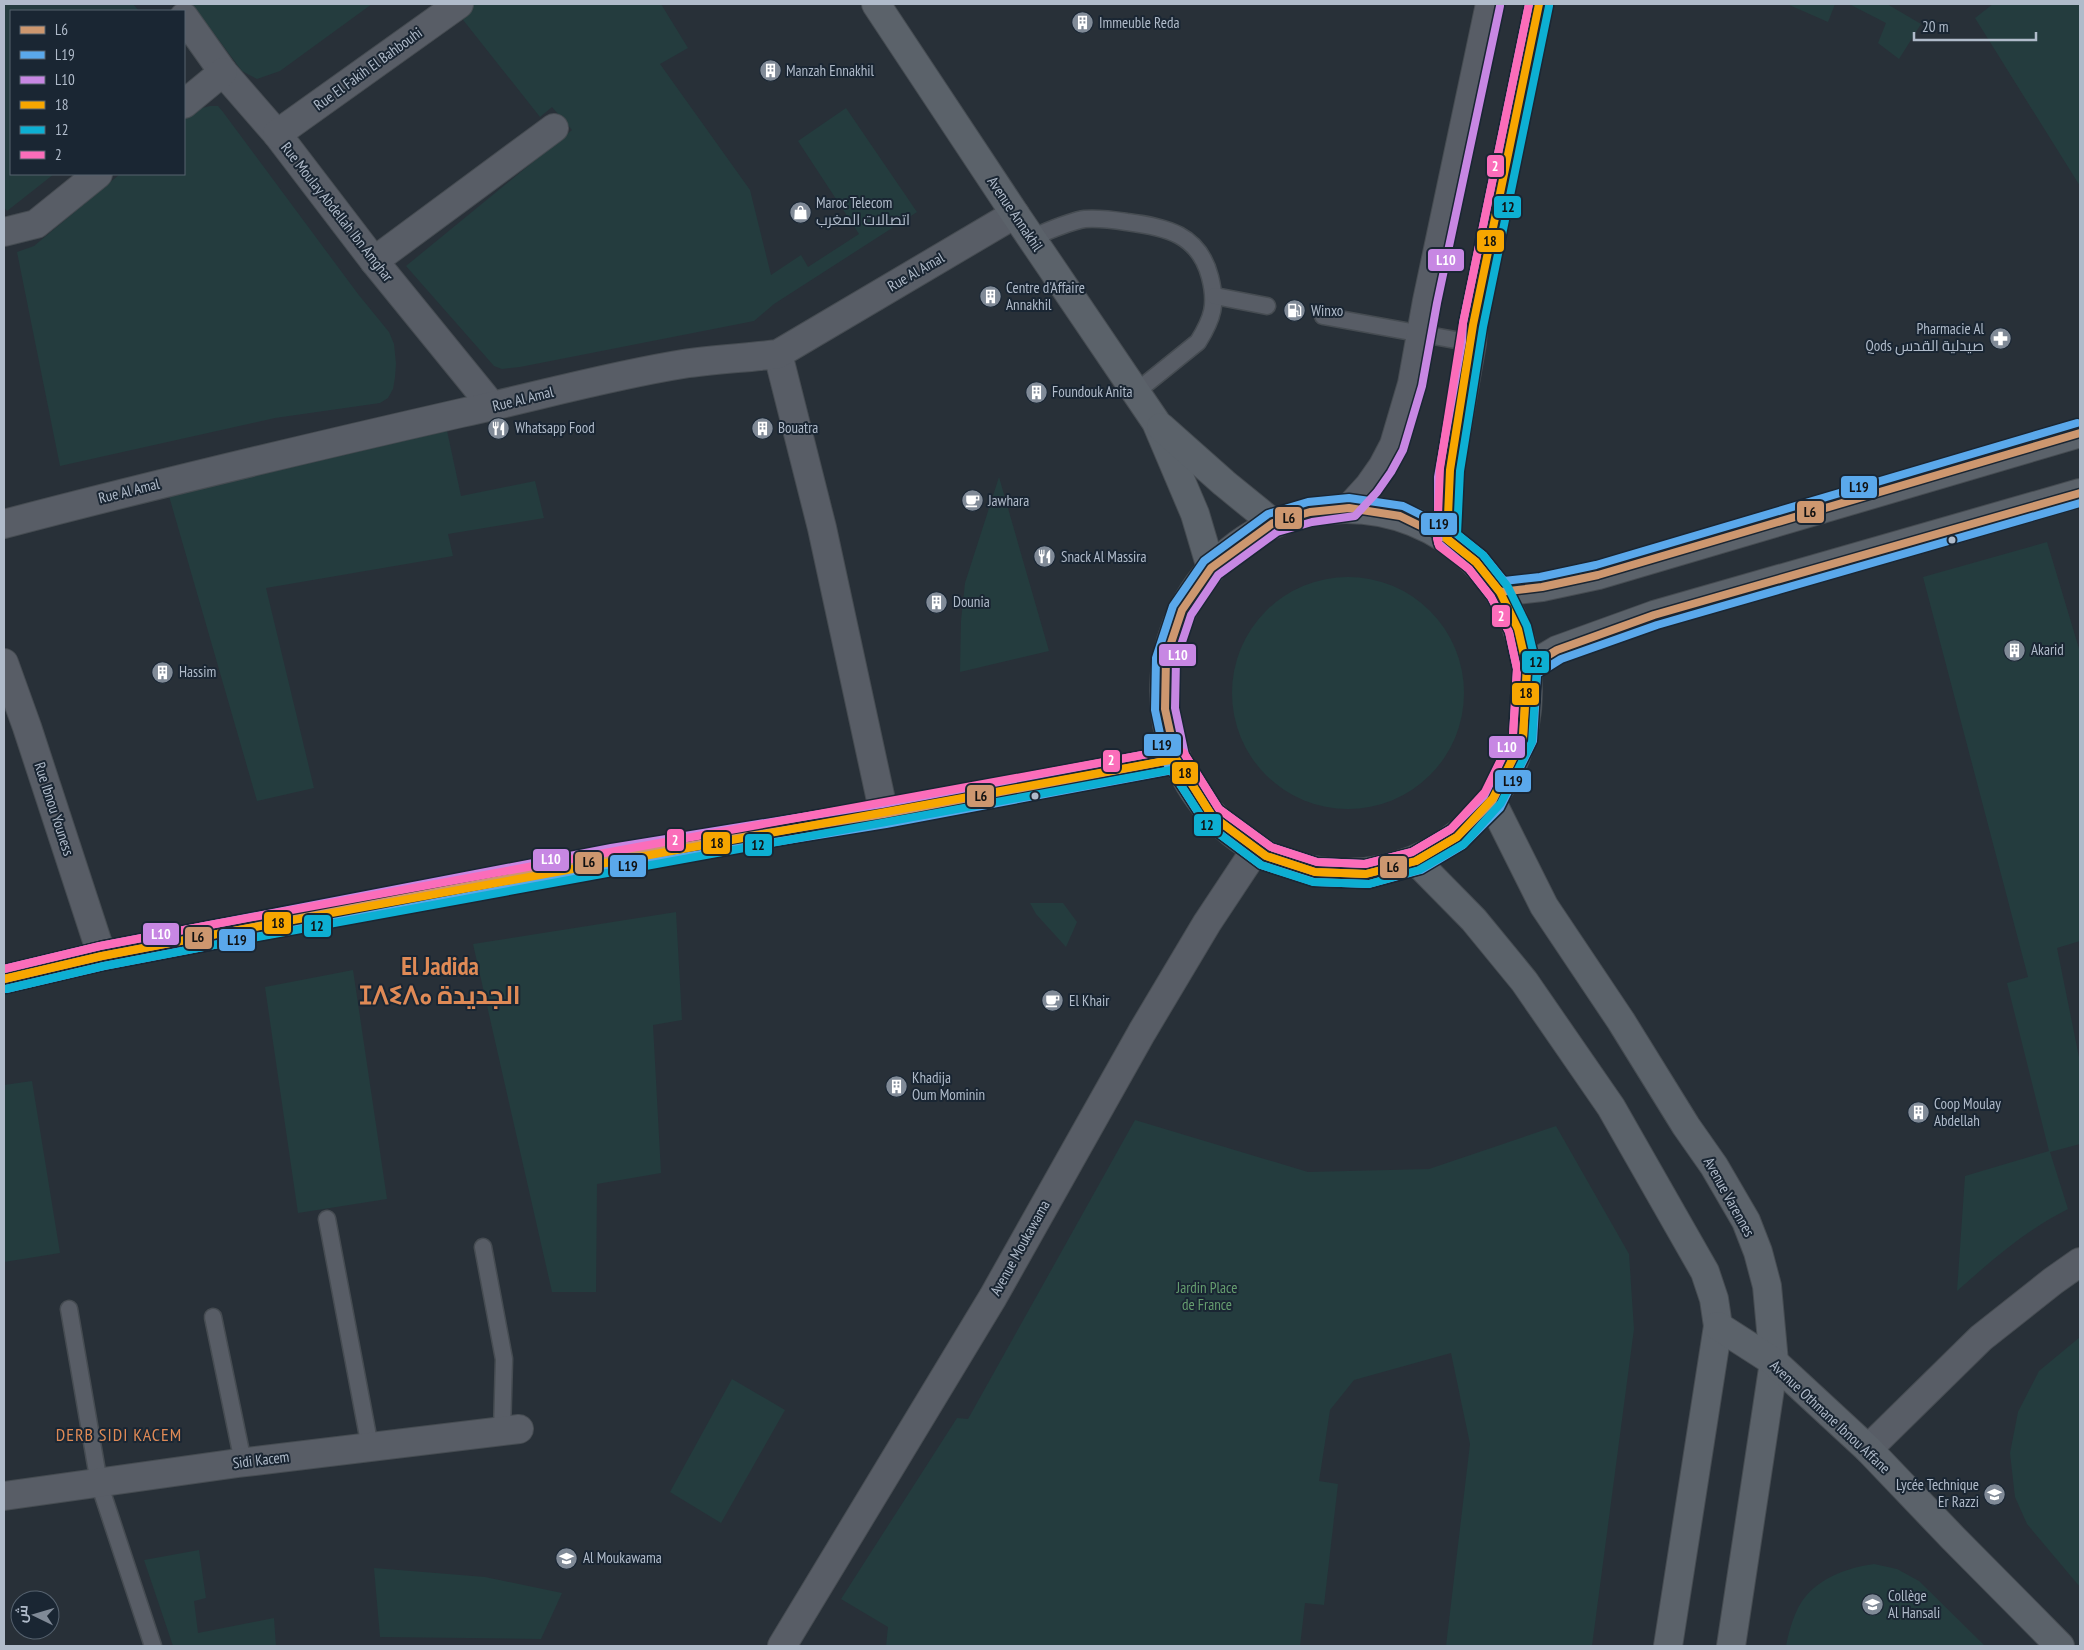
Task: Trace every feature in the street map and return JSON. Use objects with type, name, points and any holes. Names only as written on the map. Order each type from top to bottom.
[{"type":"main road","name":"Avenue Annakhil","points":[[876,4],[1156,422],[1195,514],[1211,568]]},
{"type":"main road","name":"Avenue Annakhil","points":[[1156,422],[1224,483],[1273,523]]},
{"type":"main road","points":[[1500,592],[1542,587],[1598,575],[2080,433]]},
{"type":"main road","points":[[1527,668],[1557,650],[1654,615],[2080,493]]},
{"type":"main road","points":[[1349,508],[1400,516],[1447,539],[1476,562],[1500,592],[1518,629],[1527,668],[1523,738],[1492,802],[1457,837],[1416,861],[1366,874],[1314,872],[1266,856],[1212,816],[1176,759],[1164,709],[1166,658],[1182,610],[1211,568],[1273,523],[1310,512],[1349,508]]},
{"type":"main road","name":"Avenue Varennes","points":[[1492,802],[1544,906],[1621,1021],[1746,1221],[1758,1252],[1767,1286],[1774,1362],[1731,1646]]},
{"type":"main road","points":[[1416,861],[1474,920],[1524,981],[1612,1107],[1705,1272],[1714,1298],[1718,1326],[1668,1646]]},
{"type":"main road","name":"Avenue Othmane Ibnou Affane","points":[[1718,1326],[1774,1362],[1868,1449],[2060,1646]]},
{"type":"street","name":"Rue El Fakih El Bahbouhi","points":[[277,134],[459,4]]},
{"type":"street","points":[[1349,508],[1374,480],[1394,445],[1412,384],[1420,334],[1490,4]]},
{"type":"street","points":[[1447,539],[1448,478],[1472,343],[1473,325],[1539,4]]},
{"type":"street","name":"Rue Moulay Abdellah Ibn Amghar","points":[[185,18],[223,72],[277,134],[374,261],[492,406]]},
{"type":"street","points":[[185,103],[223,72]]},
{"type":"street","points":[[374,261],[554,128]]},
{"type":"street","points":[[4,232],[36,224],[97,175]]},
{"type":"street","name":"Rue Al Amal","points":[[4,524],[252,460],[492,406],[619,375],[686,363],[778,354],[1015,214]]},
{"type":"street","points":[[778,354],[822,528],[884,814]]},
{"type":"street","name":"Rue Ibnou Youness","points":[[4,663],[27,727],[102,956]]},
{"type":"street","points":[[4,980],[102,956],[603,860],[884,814],[1176,759]]},
{"type":"street","name":"Avenue Moukawama","points":[[782,1646],[993,1298],[1142,1032],[1207,923],[1256,849]]},
{"type":"street","points":[[1868,1449],[1981,1338],[2080,1262]]},
{"type":"street","name":"Sidi Kacem","points":[[4,1496],[243,1462],[511,1430]]},
{"type":"lane","points":[[1031,238],[1084,219],[1136,223],[1168,230],[1186,239],[1195,247],[1206,262],[1215,296],[1211,315],[1198,342],[1136,392]]},
{"type":"lane","points":[[1215,296],[1267,306]]},
{"type":"lane","points":[[1324,316],[1472,343]]},
{"type":"lane","points":[[327,1218],[370,1447]]},
{"type":"lane","points":[[483,1247],[504,1359],[511,1430]]},
{"type":"lane","points":[[69,1309],[99,1483],[153,1646]]},
{"type":"lane","points":[[213,1317],[243,1462]]},
{"type":"green space","points":[[4,4],[133,4],[138,10],[10,10],[10,175],[53,175],[7,211],[4,207]]},
{"type":"green space","points":[[192,4],[372,4],[280,71],[257,79],[242,71]]},
{"type":"green space","points":[[474,4],[661,4],[688,48],[660,64],[750,190],[771,275],[801,255],[808,267],[859,234],[798,141],[846,108],[917,212],[774,304],[754,321],[520,367],[502,369],[494,366],[406,266],[572,130],[552,107],[540,117],[460,16]]},
{"type":"green space","points":[[1787,4],[1835,4],[1828,22]]},
{"type":"green space","points":[[1849,4],[1887,4],[1921,24],[1899,59],[1878,43],[1886,23]]},
{"type":"green space","points":[[1993,4],[2080,4],[2080,186],[1975,18]]},
{"type":"green space","points":[[218,106],[358,294],[389,332],[394,344],[396,364],[393,389],[388,398],[380,403],[275,418],[60,466],[17,252],[34,246],[119,175],[185,175],[185,118],[195,110]]},
{"type":"green space","points":[[446,426],[461,496],[535,481],[544,518],[448,534],[453,556],[266,588],[314,788],[257,801],[169,496]]},
{"type":"green space","points":[[999,477],[1049,651],[960,672],[961,621],[965,583]]},
{"type":"green space","points":[[2047,542],[2080,652],[2080,941],[2057,948],[2080,1062],[2080,1144],[2050,1152],[2068,1209],[2024,1236],[1996,1257],[1957,1291],[1965,1176],[2049,1151],[2007,983],[2028,977],[1923,577]]},
{"type":"green space","points":[[1337,577],[1359,577],[1393,585],[1403,590],[1422,603],[1438,619],[1456,648],[1462,670],[1464,693],[1462,716],[1456,738],[1445,758],[1422,783],[1393,801],[1359,809],[1337,809],[1303,801],[1293,796],[1274,783],[1258,767],[1240,738],[1232,704],[1232,682],[1240,648],[1245,638],[1258,619],[1274,603],[1303,585]]},
{"type":"green space","points":[[1030,903],[1063,903],[1077,922],[1066,947],[1036,914]]},
{"type":"green space","points":[[676,912],[682,1020],[653,1025],[661,1173],[597,1184],[596,1292],[552,1292],[473,944]]},
{"type":"green space","points":[[353,970],[387,1199],[298,1213],[265,987]]},
{"type":"green space","points":[[32,1081],[60,1253],[4,1262],[4,1085]]},
{"type":"green space","name":"Jardin Place de France","points":[[1135,1120],[1308,1172],[1429,1169],[1556,1126],[1629,1254],[1634,1329],[1592,1646],[1446,1646],[1470,1444],[1451,1353],[1354,1380],[1330,1410],[1319,1481],[1338,1484],[1324,1605],[1305,1603],[1300,1646],[886,1646],[888,1627],[841,1599],[957,1418],[968,1419]]},
{"type":"green space","points":[[2080,1337],[2080,1587],[2027,1524],[2015,1497],[2010,1453],[2018,1412],[2039,1371]]},
{"type":"green space","points":[[732,1379],[785,1410],[721,1523],[670,1492]]},
{"type":"green space","points":[[199,1550],[206,1598],[194,1601],[198,1633],[274,1618],[276,1646],[173,1646],[144,1560]]},
{"type":"green space","name":"Collège Al Hansali","points":[[1874,1564],[1897,1569],[1919,1581],[1985,1646],[1786,1646],[1796,1613],[1802,1601],[1813,1589],[1837,1574]]},
{"type":"green space","points":[[374,1568],[485,1577],[562,1593],[541,1639],[380,1637]]},
{"type":"transit line","name":"L10","points":[[1500,6],[1437,303],[1422,386],[1403,450],[1377,492],[1355,516],[1312,522],[1277,532],[1218,575],[1191,615],[1176,660],[1175,708],[1185,755],[1219,809],[1271,847],[1317,862],[1365,864],[1412,852],[1451,829],[1484,796],[1513,735],[1517,669],[1509,632],[1491,597],[1469,569],[1438,543],[1438,477],[1462,342],[1463,323],[1529,4]]},
{"type":"transit line","name":"2","points":[[4,969],[100,946],[215,924],[1175,749],[1184,753],[1219,809],[1271,847],[1317,862],[1365,864],[1412,852],[1451,829],[1485,792],[1513,735],[1517,669],[1509,632],[1491,597],[1469,569],[1439,546],[1437,539],[1440,468],[1463,323],[1529,4]]},
{"type":"transit line","name":"18","points":[[4,979],[102,956],[217,934],[1176,759],[1212,816],[1266,856],[1315,872],[1366,874],[1416,861],[1457,837],[1493,798],[1523,738],[1527,668],[1518,629],[1500,592],[1476,562],[1447,539],[1450,470],[1473,325],[1539,4]]},
{"type":"transit line","name":"12","points":[[6,989],[104,966],[219,944],[1171,770],[1206,824],[1261,865],[1313,882],[1369,884],[1419,870],[1464,844],[1501,803],[1532,742],[1537,668],[1527,626],[1508,587],[1483,555],[1457,534],[1460,471],[1483,327],[1549,6]]},
{"type":"transit line","name":"L19","points":[[2077,423],[1596,565],[1540,577],[1504,581],[1483,555],[1453,531],[1403,506],[1349,498],[1308,502],[1268,514],[1204,561],[1173,606],[1156,658],[1155,710],[1166,762],[1205,823],[1261,865],[1314,882],[1369,884],[1421,870],[1463,845],[1500,808],[1533,741],[1537,674],[1561,659],[1657,625],[2080,503]]},
{"type":"transit line","name":"L6","points":[[2080,433],[1598,575],[1542,587],[1500,592],[1476,562],[1447,539],[1400,516],[1349,508],[1310,512],[1273,523],[1211,568],[1182,610],[1166,658],[1165,709],[1176,759],[1212,816],[1266,856],[1315,872],[1366,874],[1416,861],[1457,837],[1492,802],[1523,738],[1527,668],[1557,650],[1654,615],[2080,493]]},
{"type":"transit line","name":"L10","points":[[4,969],[100,946],[611,848],[882,804],[1174,749]]},
{"type":"transit line","name":"L6","points":[[4,979],[102,956],[613,858],[884,814],[1176,759]]},
{"type":"transit line","name":"L19","points":[[6,989],[104,966],[615,868],[886,824],[1178,769]]},
{"type":"place","name":"Immeuble Reda","points":[[1083,23]]},
{"type":"place","name":"Manzah Ennakhil","points":[[770,71]]},
{"type":"place","name":"Maroc Telecom اتصالات المغرب","points":[[800,212]]},
{"type":"place","name":"Centre d'Affaire Annakhil","points":[[990,297]]},
{"type":"place","name":"Winxo","points":[[1295,311]]},
{"type":"place","name":"Pharmacie Al Qods صيدلية القدس","points":[[2000,338]]},
{"type":"place","name":"Foundouk Anita","points":[[1036,392]]},
{"type":"place","name":"Whatsapp Food","points":[[499,428]]},
{"type":"place","name":"Bouatra","points":[[762,428]]},
{"type":"place","name":"Jawhara","points":[[972,501]]},
{"type":"place","name":"Snack Al Massira","points":[[1045,557]]},
{"type":"place","name":"Dounia","points":[[937,602]]},
{"type":"place","name":"Akarid","points":[[2015,650]]},
{"type":"place","name":"Hassim","points":[[163,672]]},
{"type":"place","name":"El Khair","points":[[1053,1001]]},
{"type":"place","name":"Khadija Oum Mominin","points":[[896,1087]]},
{"type":"place","name":"Coop Moulay Abdellah","points":[[1918,1113]]},
{"type":"place","name":"Lycée Technique Er Razzi","points":[[1995,1494]]},
{"type":"place","name":"Al Moukawama","points":[[567,1558]]},
{"type":"place","name":"Collège Al Hansali","points":[[1872,1605]]},
{"type":"district","name":"El Jadida ⵊⴷⵉⴷⴰ الجديدة","points":[[440,980]]},
{"type":"district","name":"DERB SIDI KACEM","points":[[119,1435]]}]
